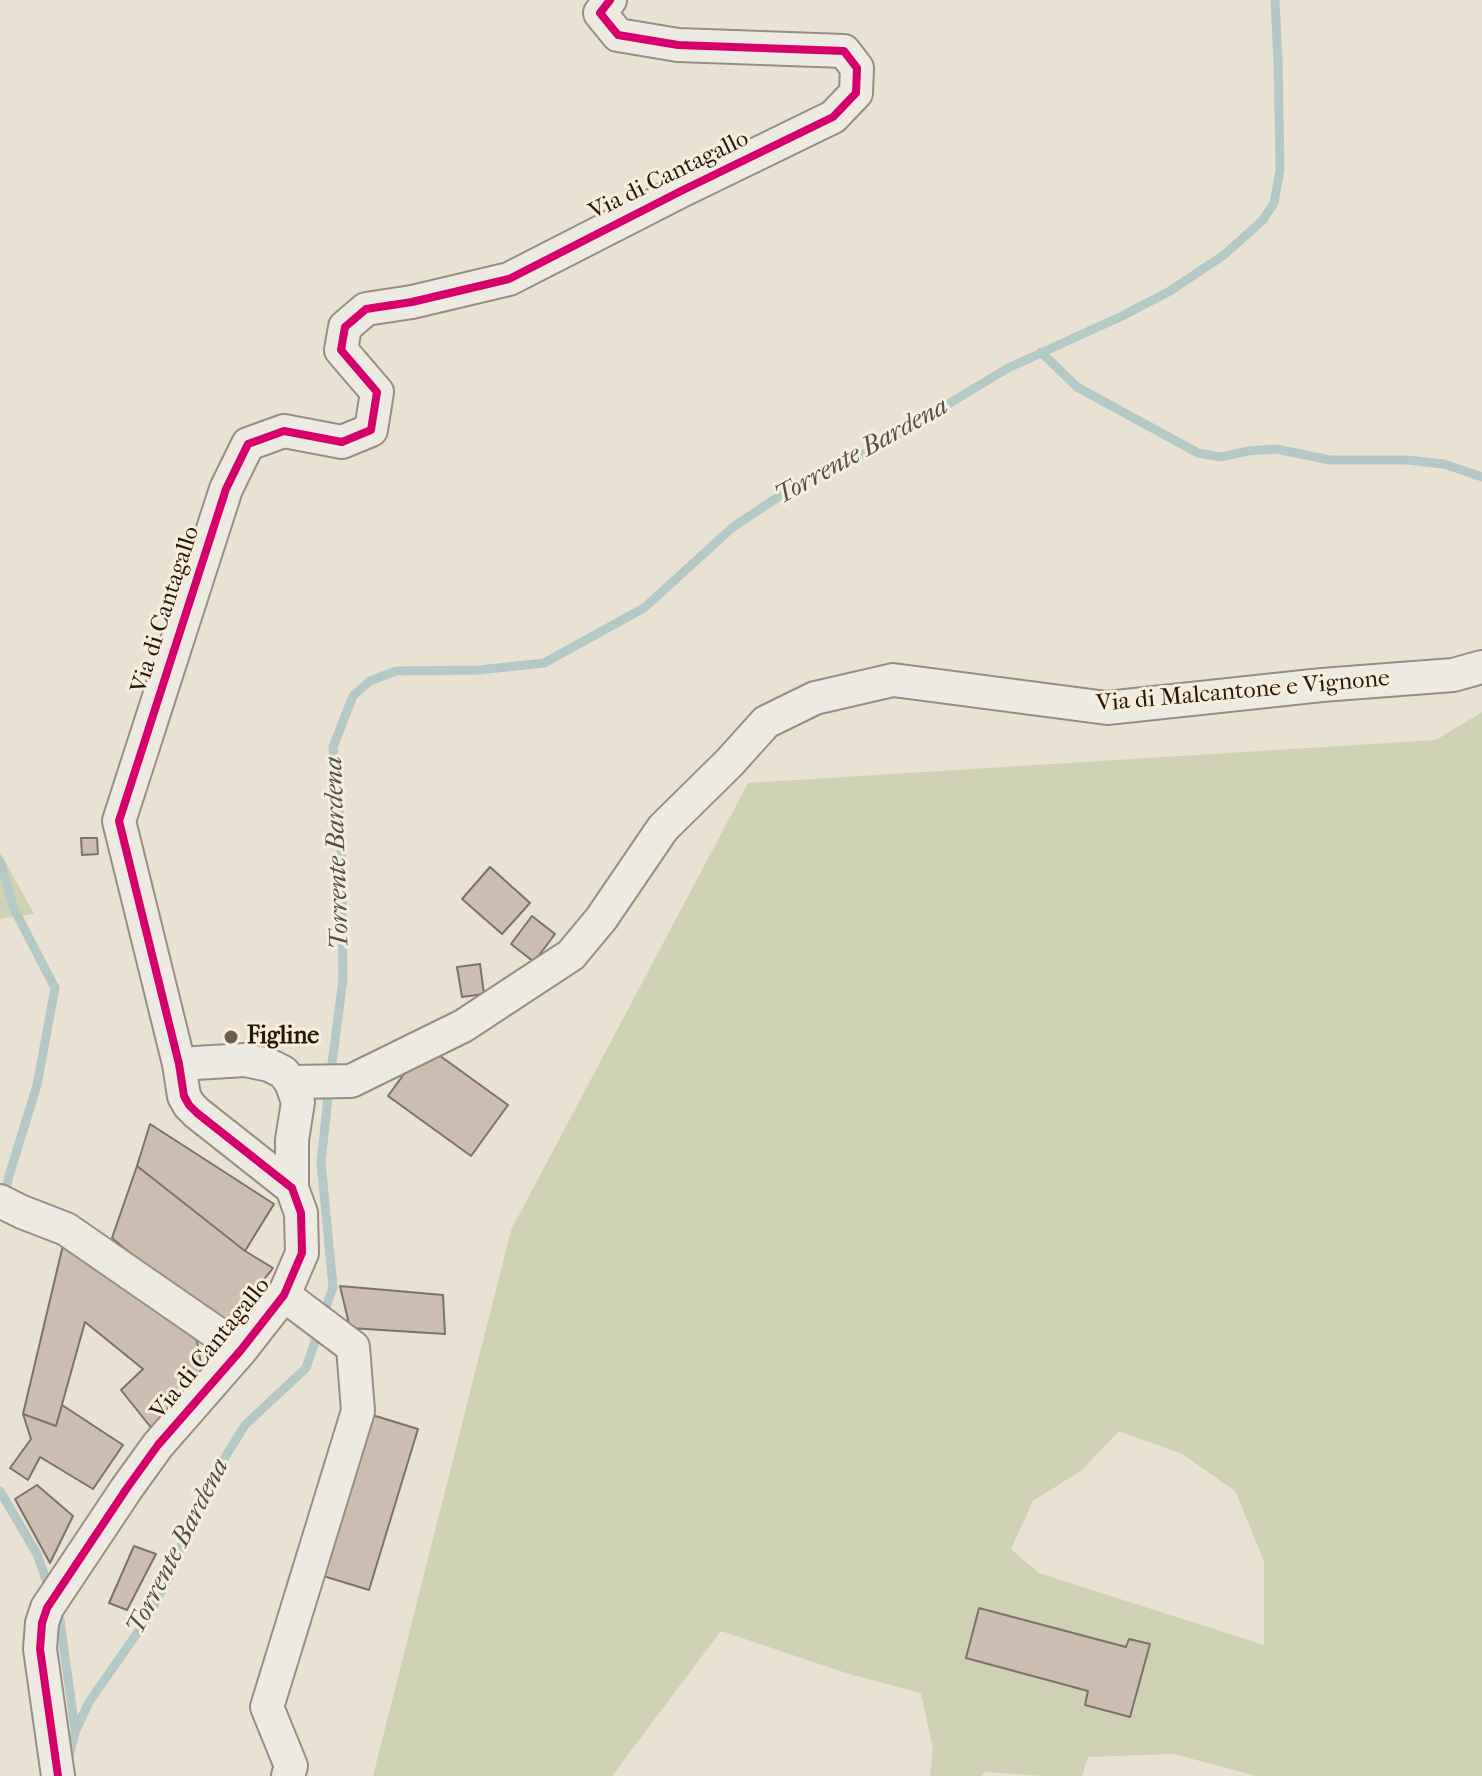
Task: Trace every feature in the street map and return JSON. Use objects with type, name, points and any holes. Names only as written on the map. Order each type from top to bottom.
[{"type":"street","name":"Via di Cantagallo","points":[[58,1776],[40,1649],[42,1623],[47,1608],[158,1445],[241,1350],[284,1295],[302,1253],[301,1213],[292,1188],[189,1105],[184,1096],[179,1064],[119,821],[226,489],[248,444],[284,431],[342,442],[371,430],[377,392],[341,350],[345,327],[366,309],[412,302],[509,279],[833,117],[856,93],[857,68],[844,51],[678,45],[618,35],[600,13],[610,0]]},
{"type":"street","name":"Via di Malcantone e Vignone","points":[[302,1082],[351,1081],[463,1026],[571,955],[601,919],[663,828],[766,722],[815,698],[893,680],[1107,708],[1322,685],[1453,675],[1482,667]]},
{"type":"street","points":[[179,1064],[245,1060],[269,1065],[302,1082],[292,1140],[292,1188]]},
{"type":"street","name":"Via di Cantagallo","points":[[11,1206],[66,1229],[241,1350]]},
{"type":"street","points":[[284,1295],[353,1347],[358,1411],[267,1707],[291,1766],[288,1776]]},
{"type":"green space","points":[[1482,712],[1482,1776],[1256,1776],[1174,1754],[1088,1757],[1082,1776],[985,1772],[982,1776],[930,1776],[933,1749],[921,1693],[849,1674],[721,1631],[612,1776],[373,1776],[511,1230],[748,783],[1436,740]],"holes":[[[1119,1431],[1182,1454],[1235,1491],[1264,1561],[1264,1645],[1039,1573],[1011,1549],[1033,1501],[1082,1470]]]},
{"type":"green space","points":[[0,852],[34,914],[0,919]]},
{"type":"building","points":[[81,838],[97,838],[98,854],[82,855]]},
{"type":"building","points":[[490,867],[530,903],[502,934],[462,899]]},
{"type":"building","points":[[532,916],[555,934],[534,962],[511,944]]},
{"type":"building","points":[[480,964],[484,994],[462,997],[457,967]]},
{"type":"building","points":[[425,1045],[508,1105],[471,1156],[388,1096]]},
{"type":"building","points":[[150,1124],[274,1204],[245,1251],[137,1166]]},
{"type":"building","points":[[137,1166],[245,1251],[273,1268],[224,1331],[112,1238]]},
{"type":"building","points":[[63,1245],[177,1322],[197,1341],[202,1370],[153,1430],[121,1390],[143,1369],[85,1322],[56,1426],[23,1414]]},
{"type":"building","points":[[340,1286],[443,1295],[445,1334],[350,1328]]},
{"type":"building","points":[[62,1405],[123,1445],[93,1489],[40,1457],[28,1480],[10,1468],[31,1439],[23,1414],[56,1426]]},
{"type":"building","points":[[369,1414],[418,1429],[369,1590],[320,1575]]},
{"type":"building","points":[[37,1485],[73,1516],[50,1563],[15,1499]]},
{"type":"building","points":[[134,1546],[156,1554],[127,1610],[109,1603]]},
{"type":"building","points":[[979,1608],[1126,1647],[1129,1639],[1150,1644],[1130,1717],[1085,1705],[1088,1691],[966,1658]]},
{"type":"waterway","name":"Torrente Bardena","points":[[323,1316],[333,1287],[321,1162],[343,979],[341,830],[333,747],[353,696],[370,681],[396,671],[479,670],[544,663],[644,608],[733,527],[802,481],[872,450],[1008,368],[1170,291],[1224,255],[1263,220],[1274,203],[1280,170],[1275,0]]},
{"type":"waterway","points":[[1041,352],[1077,387],[1198,453],[1221,457],[1276,449],[1330,460],[1407,460],[1444,464],[1482,477]]},
{"type":"waterway","points":[[0,861],[14,909],[55,988],[37,1085],[4,1199]]},
{"type":"waterway","name":"Torrente Bardena","points":[[68,1761],[75,1732],[89,1702],[147,1619],[170,1574],[203,1493],[245,1425],[306,1368],[319,1330]]},
{"type":"waterway","points":[[0,1491],[37,1554],[50,1591]]},
{"type":"waterway","points":[[57,1609],[75,1729]]},
{"type":"cycle path","points":[[58,1776],[40,1649],[42,1623],[47,1608],[158,1445],[241,1350],[284,1295],[302,1253],[301,1213],[292,1188],[197,1113],[184,1096],[179,1064],[119,821],[226,489],[248,444],[284,431],[342,442],[371,430],[377,392],[341,350],[345,327],[366,309],[412,302],[509,279],[833,117],[856,93],[857,68],[844,51],[678,45],[618,35],[600,13],[610,0]]},
{"type":"place","name":"Figline","points":[[231,1037]]}]
